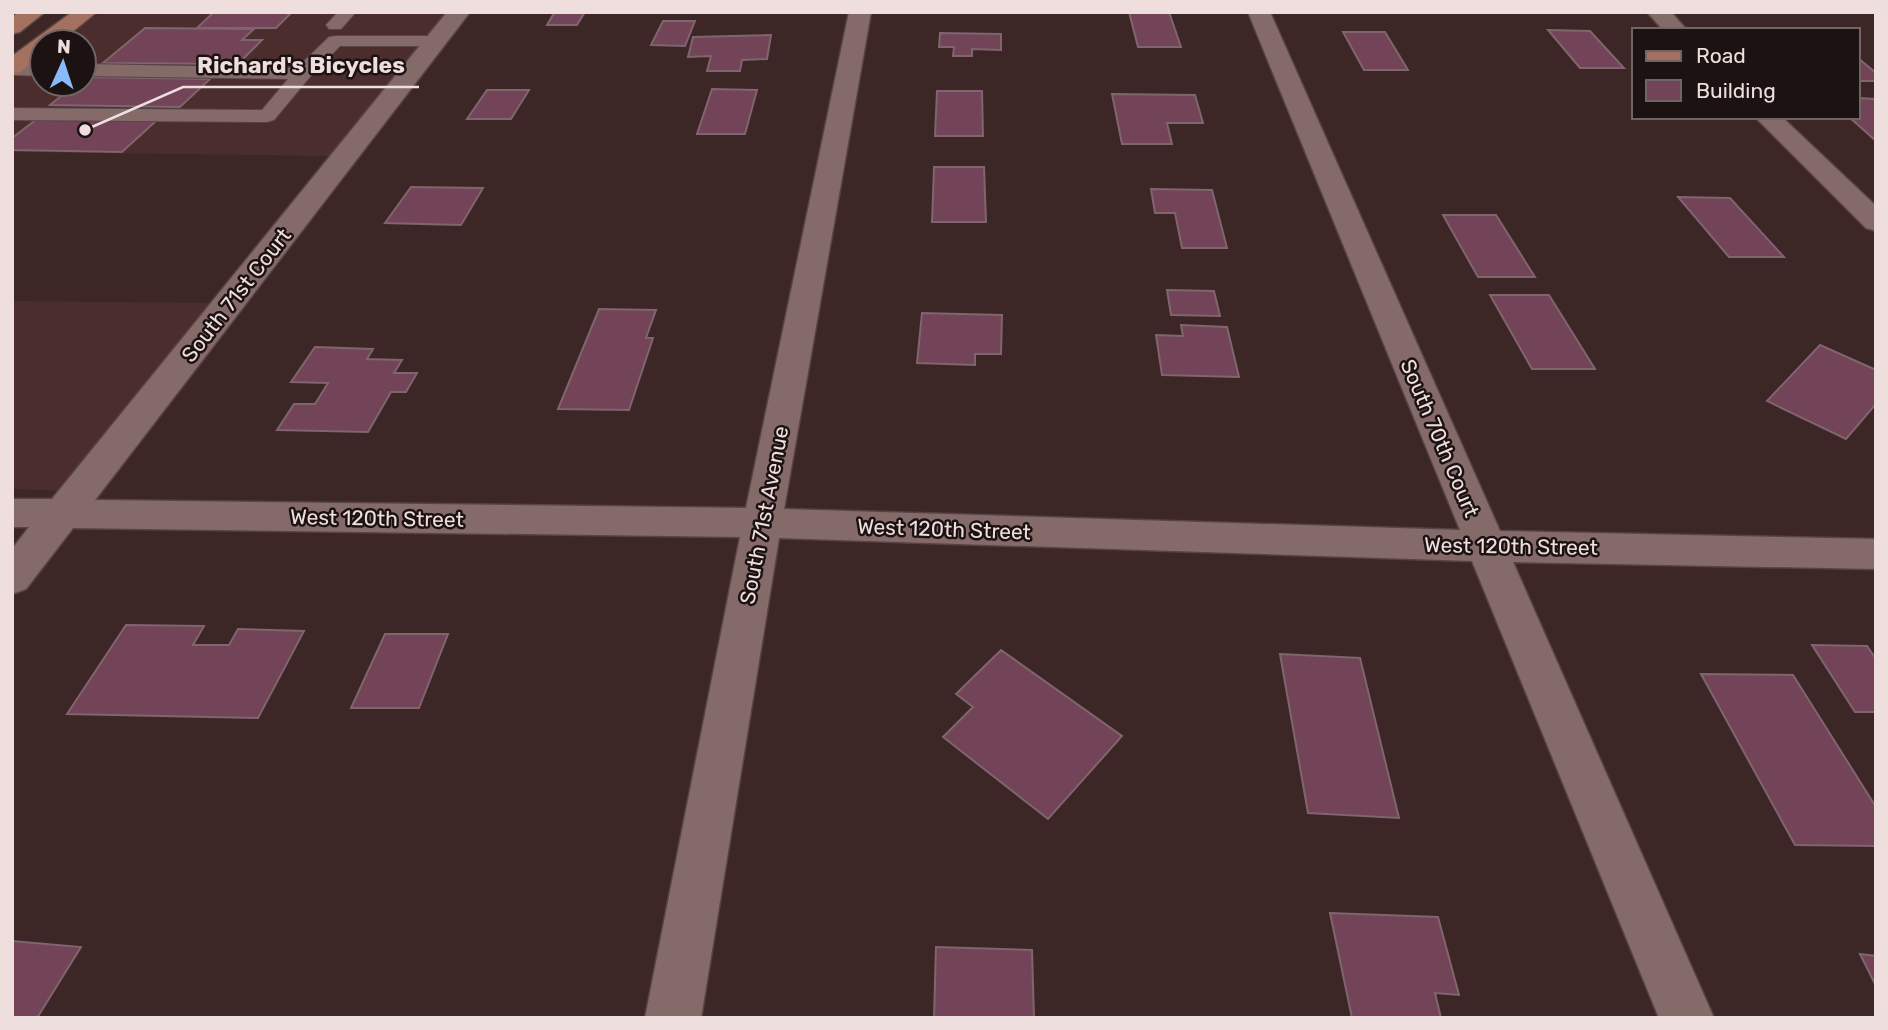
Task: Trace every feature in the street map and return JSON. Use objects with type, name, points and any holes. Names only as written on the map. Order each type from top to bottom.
[{"type":"main road","points":[[12,27],[34,12]]},
{"type":"main road","points":[[64,28],[86,12]]},
{"type":"main road","points":[[12,68],[28,56]]},
{"type":"street","name":"South 71st Court","points":[[12,578],[459,12]]},
{"type":"street","name":"South 71st Avenue","points":[[673,1018],[762,523],[860,12]]},
{"type":"street","name":"South 70th Court","points":[[1259,12],[1687,1018]]},
{"type":"street","points":[[1658,12],[1674,28]]},
{"type":"street","points":[[1769,119],[1876,222]]},
{"type":"street","name":"West 120th Street","points":[[12,513],[762,523],[1486,546],[1876,554]]},
{"type":"lane","points":[[335,25],[348,12]]},
{"type":"lane","points":[[12,114],[267,116],[302,74],[335,41],[437,41]]},
{"type":"lane","points":[[98,71],[302,74]]},
{"type":"shaded area","points":[[101,12],[446,12],[330,156],[12,152],[12,78],[28,66],[28,98],[98,98],[98,28],[80,28]]},
{"type":"shaded area","points":[[12,301],[210,303],[60,491],[12,489]]},
{"type":"building","points":[[214,12],[292,12],[276,28],[197,28]]},
{"type":"building","points":[[585,12],[577,25],[547,25],[554,13],[532,13]]},
{"type":"building","points":[[1129,12],[1169,12],[1181,47],[1138,47]]},
{"type":"building","points":[[663,21],[695,21],[685,46],[651,45]]},
{"type":"building","points":[[145,28],[254,29],[242,40],[262,40],[238,64],[103,63]]},
{"type":"building","points":[[1548,30],[1590,31],[1624,68],[1580,68]]},
{"type":"building","points":[[1343,32],[1385,32],[1408,70],[1364,70]]},
{"type":"building","points":[[940,33],[1001,34],[1001,50],[972,49],[972,56],[953,56],[954,47],[939,47]]},
{"type":"building","points":[[771,35],[767,59],[742,60],[740,71],[707,71],[711,56],[688,57],[693,37]]},
{"type":"building","points":[[1860,60],[1876,73],[1876,81],[1860,81]]},
{"type":"building","points":[[98,77],[210,79],[180,107],[50,105],[59,98],[98,98]]},
{"type":"building","points":[[712,89],[757,90],[745,134],[697,134]]},
{"type":"building","points":[[487,90],[529,90],[511,119],[467,119]]},
{"type":"building","points":[[937,91],[982,91],[983,136],[935,136]]},
{"type":"building","points":[[1112,94],[1195,95],[1203,123],[1167,123],[1172,144],[1122,144]]},
{"type":"building","points":[[1860,98],[1876,99],[1876,141],[1851,119],[1860,119]]},
{"type":"building","points":[[37,119],[156,121],[122,152],[12,150],[12,138]]},
{"type":"building","points":[[934,167],[984,167],[986,222],[932,222]]},
{"type":"building","points":[[411,187],[483,188],[461,225],[385,223]]},
{"type":"building","points":[[1151,189],[1212,190],[1227,248],[1182,248],[1175,213],[1155,213]]},
{"type":"building","points":[[1678,197],[1730,198],[1784,257],[1729,257]]},
{"type":"building","points":[[1443,215],[1496,215],[1535,277],[1478,277]]},
{"type":"building","points":[[1167,290],[1214,291],[1220,316],[1171,315]]},
{"type":"building","points":[[1490,295],[1549,295],[1595,369],[1532,369]]},
{"type":"building","points":[[599,309],[656,310],[646,338],[653,338],[629,410],[558,409]]},
{"type":"building","points":[[922,313],[1002,315],[1001,354],[975,354],[975,365],[917,363]]},
{"type":"building","points":[[1181,325],[1227,327],[1239,377],[1162,375],[1156,335],[1183,336]]},
{"type":"building","points":[[1820,345],[1876,370],[1876,404],[1846,439],[1767,401]]},
{"type":"building","points":[[315,347],[373,349],[367,359],[402,360],[394,373],[417,373],[406,392],[391,392],[368,432],[277,430],[294,404],[315,404],[328,383],[291,382]]},
{"type":"building","points":[[126,625],[204,626],[193,645],[229,645],[238,629],[304,631],[258,718],[67,714]]},
{"type":"building","points":[[385,634],[448,634],[419,708],[351,708]]},
{"type":"building","points":[[1812,645],[1867,646],[1876,659],[1876,712],[1855,712]]},
{"type":"building","points":[[1001,650],[1122,736],[1048,819],[943,737],[973,707],[956,694]]},
{"type":"building","points":[[1280,654],[1360,658],[1399,818],[1308,813]]},
{"type":"building","points":[[1701,674],[1793,675],[1876,807],[1876,846],[1795,845]]},
{"type":"building","points":[[1330,913],[1438,917],[1459,995],[1435,993],[1441,1018],[1352,1018]]},
{"type":"building","points":[[12,941],[81,947],[37,1018],[12,1018]]},
{"type":"building","points":[[936,947],[1032,950],[1034,1018],[934,1018]]},
{"type":"building","points":[[1860,954],[1876,956],[1876,986]]},
{"type":"place","name":"Richard's Bicycles","points":[[85,130]]}]
